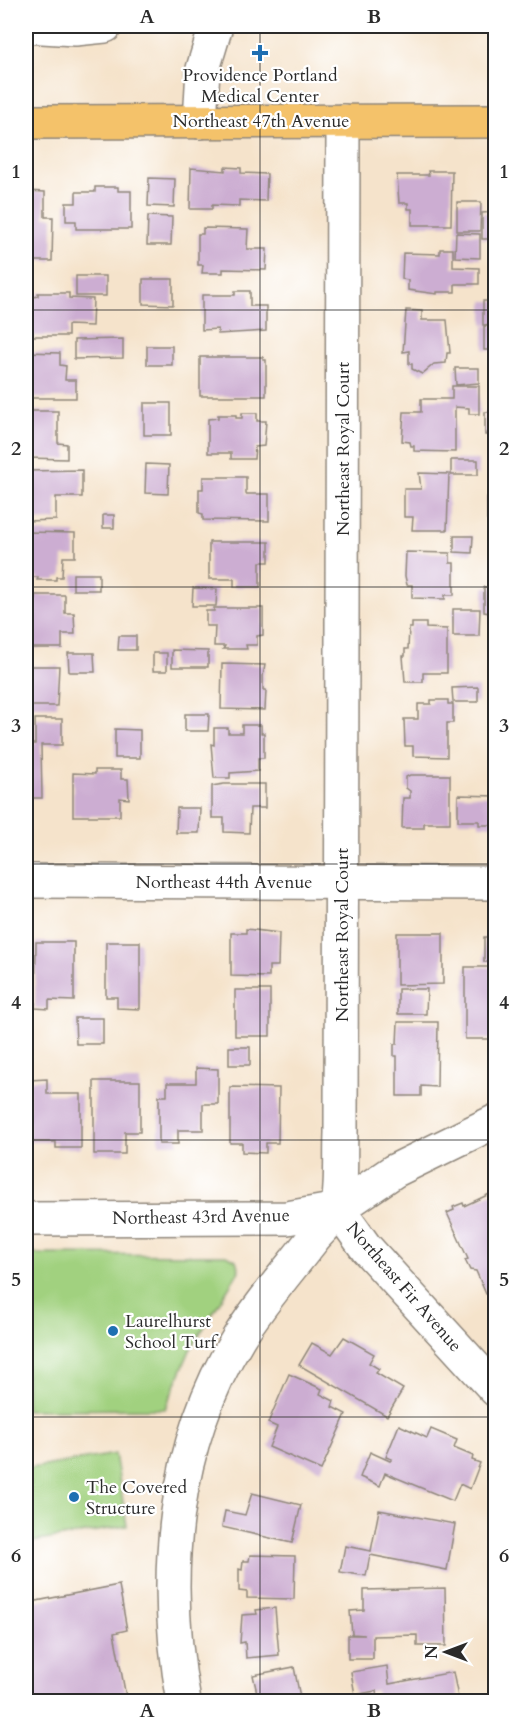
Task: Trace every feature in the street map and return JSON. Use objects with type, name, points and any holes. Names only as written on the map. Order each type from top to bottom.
[{"type":"main road","name":"Northeast 47th Avenue","points":[[26,122],[495,122]]},
{"type":"street","points":[[26,26],[75,29],[105,26]]},
{"type":"street","points":[[200,122],[203,69],[216,26]]},
{"type":"street","name":"Northeast Royal Court","points":[[338,1209],[341,1133],[343,121]]},
{"type":"street","name":"Northeast 44th Avenue","points":[[26,881],[495,883]]},
{"type":"street","name":"Northeast 43rd Avenue","points":[[26,1219],[287,1218],[338,1209],[394,1171],[495,1120]]},
{"type":"street","points":[[184,1701],[176,1661],[172,1566],[185,1472],[194,1440],[216,1382],[257,1308],[338,1209]]},
{"type":"street","name":"Northeast Fir Avenue","points":[[338,1209],[366,1248],[495,1390]]},
{"type":"green space","name":"Laurelhurst School Turf","points":[[26,1254],[227,1255],[236,1260],[239,1271],[190,1350],[165,1409],[26,1410]]},
{"type":"green space","name":"The Covered Structure","points":[[115,1454],[127,1526],[26,1543],[26,1469]]},
{"type":"building","points":[[225,167],[241,168],[241,173],[267,174],[266,201],[239,200],[239,206],[212,205],[212,209],[190,209],[191,168],[225,171]]},
{"type":"building","points":[[428,171],[452,171],[451,225],[412,225],[412,209],[408,209],[408,203],[399,203],[397,175],[429,175]]},
{"type":"building","points":[[149,178],[175,179],[174,207],[148,206]]},
{"type":"building","points":[[95,187],[118,187],[118,191],[131,191],[131,229],[76,229],[76,221],[66,221],[66,203],[76,203],[76,192],[95,192]]},
{"type":"building","points":[[26,191],[45,192],[45,217],[53,217],[52,261],[30,261],[30,253],[26,253]]},
{"type":"building","points":[[457,202],[481,202],[480,231],[457,231]]},
{"type":"building","points":[[496,212],[496,239],[482,239],[482,213]]},
{"type":"building","points":[[148,216],[172,217],[171,245],[147,245]]},
{"type":"building","points":[[203,228],[248,229],[247,249],[267,249],[266,270],[223,269],[223,273],[202,273],[203,265],[198,265],[198,234],[203,234]]},
{"type":"building","points":[[456,233],[480,234],[480,258],[455,257]]},
{"type":"building","points":[[440,249],[453,249],[453,267],[479,268],[479,284],[455,284],[455,292],[437,292],[437,294],[408,290],[408,280],[402,279],[403,253],[440,254]]},
{"type":"building","points":[[76,276],[106,276],[106,296],[76,296]]},
{"type":"building","points":[[143,279],[173,279],[173,305],[143,304]]},
{"type":"building","points":[[235,291],[250,291],[250,306],[266,306],[266,331],[218,334],[218,329],[202,330],[202,295],[235,295]]},
{"type":"building","points":[[38,293],[69,293],[69,298],[93,299],[92,326],[68,325],[68,336],[33,336],[32,327],[26,327],[26,299],[38,296]]},
{"type":"building","points":[[483,301],[496,301],[496,324],[483,325]]},
{"type":"building","points":[[406,310],[422,311],[422,320],[447,320],[450,353],[447,353],[446,363],[434,364],[422,374],[412,369],[412,364],[409,364],[409,351],[403,352]]},
{"type":"building","points":[[484,326],[496,326],[496,350],[484,350]]},
{"type":"building","points":[[123,339],[123,358],[74,359],[74,340]]},
{"type":"building","points":[[147,346],[172,346],[172,365],[147,365]]},
{"type":"building","points":[[26,352],[60,353],[60,365],[66,366],[65,380],[76,380],[76,398],[26,398]]},
{"type":"building","points":[[200,357],[263,357],[263,360],[266,360],[266,396],[200,396]]},
{"type":"building","points":[[455,368],[479,368],[479,383],[456,385]]},
{"type":"building","points":[[452,386],[479,386],[479,414],[469,414],[469,408],[455,407],[455,452],[414,451],[414,446],[411,446],[410,442],[402,441],[404,412],[421,412],[421,399],[452,399]]},
{"type":"building","points":[[144,403],[171,403],[171,435],[144,435]]},
{"type":"building","points":[[26,411],[58,411],[58,443],[67,444],[67,459],[26,458]]},
{"type":"building","points":[[485,412],[496,412],[496,435],[485,435]]},
{"type":"building","points":[[242,413],[257,413],[257,421],[266,421],[264,446],[255,447],[254,459],[231,459],[231,453],[208,453],[208,419],[218,418],[218,415],[236,415],[236,418],[242,418]]},
{"type":"building","points":[[451,460],[478,460],[478,475],[451,475]]},
{"type":"building","points":[[146,464],[169,465],[168,494],[145,493]]},
{"type":"building","points":[[82,470],[82,497],[56,497],[56,520],[26,521],[26,471]]},
{"type":"building","points":[[419,473],[449,474],[447,530],[412,530],[413,517],[404,517],[404,489],[421,489]]},
{"type":"building","points":[[203,477],[246,477],[246,494],[269,494],[269,521],[203,520],[203,514],[199,513],[199,489],[203,489]]},
{"type":"building","points":[[487,497],[496,497],[496,521],[487,520]]},
{"type":"building","points":[[103,515],[114,515],[114,528],[103,528]]},
{"type":"building","points":[[26,532],[75,533],[75,557],[63,557],[62,577],[56,577],[56,580],[37,580],[38,577],[26,577]]},
{"type":"building","points":[[454,536],[473,536],[472,553],[454,552]]},
{"type":"building","points":[[209,542],[269,542],[269,562],[260,562],[260,587],[234,587],[234,579],[209,579]]},
{"type":"building","points":[[406,552],[450,553],[450,563],[454,563],[454,595],[445,595],[445,599],[412,598],[412,585],[407,585],[405,576]]},
{"type":"building","points":[[73,574],[99,574],[99,590],[73,590]]},
{"type":"building","points":[[484,587],[496,587],[496,627],[490,627],[490,613],[484,612]]},
{"type":"building","points":[[193,588],[217,589],[216,606],[192,606]]},
{"type":"building","points":[[35,595],[65,595],[65,613],[74,613],[75,634],[62,634],[62,648],[26,648],[26,616],[35,616]]},
{"type":"building","points":[[214,608],[263,608],[263,635],[257,636],[257,645],[246,645],[247,649],[223,649],[225,646],[214,646],[215,626],[206,626],[206,611],[214,611]]},
{"type":"building","points":[[453,609],[480,609],[479,636],[453,636]]},
{"type":"building","points":[[412,623],[426,623],[426,628],[447,629],[447,673],[423,673],[423,682],[405,682],[403,656],[405,656],[405,649],[408,649],[409,628],[412,628]]},
{"type":"building","points":[[119,636],[136,636],[136,650],[118,650]]},
{"type":"building","points":[[172,650],[208,651],[208,667],[172,667]]},
{"type":"building","points":[[68,653],[94,653],[95,672],[69,672]]},
{"type":"building","points":[[153,653],[167,653],[167,671],[153,671]]},
{"type":"building","points":[[222,664],[265,665],[263,690],[266,690],[265,710],[221,709]]},
{"type":"building","points":[[26,666],[59,666],[57,706],[26,706]]},
{"type":"building","points":[[478,687],[478,702],[453,702],[452,688]]},
{"type":"building","points":[[431,700],[448,700],[448,704],[453,704],[453,723],[447,723],[447,757],[413,756],[413,746],[405,746],[404,719],[418,719],[418,704],[431,704]]},
{"type":"building","points":[[185,714],[209,714],[208,731],[185,731]]},
{"type":"building","points":[[35,719],[62,719],[62,745],[41,745],[42,798],[26,798],[26,744],[35,744]]},
{"type":"building","points":[[242,725],[261,725],[261,733],[264,733],[264,758],[258,758],[258,771],[230,773],[230,778],[214,778],[211,744],[214,745],[214,728],[228,728],[228,733],[242,733]]},
{"type":"building","points":[[115,729],[140,730],[140,758],[115,758]]},
{"type":"building","points":[[95,770],[121,770],[121,779],[128,779],[129,799],[120,798],[120,816],[73,816],[73,773],[95,774]]},
{"type":"building","points":[[410,775],[450,775],[450,823],[424,823],[424,828],[402,828],[403,798],[410,798],[410,791],[406,788],[406,777]]},
{"type":"building","points":[[265,784],[265,808],[250,808],[249,833],[224,832],[224,818],[212,818],[212,786]]},
{"type":"building","points":[[458,795],[496,796],[496,825],[479,825],[479,821],[458,821]]},
{"type":"building","points":[[177,808],[200,808],[199,833],[176,833]]},
{"type":"building","points":[[246,929],[279,933],[278,966],[269,966],[269,977],[231,976],[231,933],[246,933]]},
{"type":"building","points":[[397,933],[443,933],[443,984],[397,985]]},
{"type":"building","points":[[484,937],[496,937],[496,962],[484,962]]},
{"type":"building","points":[[36,942],[74,942],[74,1001],[49,1000],[49,1009],[35,1008]]},
{"type":"building","points":[[106,942],[140,942],[140,1009],[117,1008],[117,997],[106,997]]},
{"type":"building","points":[[465,967],[496,967],[496,1039],[465,1039]]},
{"type":"building","points":[[398,989],[427,989],[426,1014],[398,1014]]},
{"type":"building","points":[[235,990],[270,990],[270,1036],[235,1036]]},
{"type":"building","points":[[75,1018],[103,1018],[103,1044],[76,1044]]},
{"type":"building","points":[[398,1022],[438,1022],[437,1087],[421,1086],[421,1096],[397,1096],[397,1056],[394,1056],[394,1044],[397,1044]]},
{"type":"building","points":[[229,1047],[250,1047],[250,1065],[229,1065]]},
{"type":"building","points":[[196,1068],[218,1069],[218,1104],[203,1104],[203,1130],[178,1130],[178,1144],[159,1144],[159,1096],[167,1096],[167,1083],[196,1083]]},
{"type":"building","points":[[47,1079],[47,1094],[81,1094],[81,1148],[56,1148],[56,1142],[29,1142],[29,1080]]},
{"type":"building","points":[[94,1081],[140,1081],[140,1132],[125,1132],[125,1154],[94,1154]]},
{"type":"building","points":[[230,1087],[279,1088],[278,1143],[266,1143],[266,1153],[242,1152],[242,1143],[230,1143]]},
{"type":"building","points":[[496,1191],[496,1290],[486,1294],[476,1271],[470,1270],[465,1260],[468,1259],[447,1213],[454,1210],[453,1207],[463,1203],[464,1206]]},
{"type":"building","points":[[344,1337],[374,1354],[369,1363],[379,1369],[376,1373],[403,1389],[387,1416],[299,1365],[312,1343],[332,1354]]},
{"type":"building","points":[[289,1374],[322,1389],[320,1394],[334,1401],[332,1407],[346,1414],[321,1470],[269,1447],[277,1427],[268,1423]]},
{"type":"building","points":[[399,1425],[427,1438],[431,1429],[457,1440],[454,1448],[473,1456],[472,1460],[480,1463],[470,1489],[460,1484],[453,1501],[385,1473],[380,1486],[360,1477],[370,1452],[390,1461],[392,1459],[386,1457]]},
{"type":"building","points":[[252,1493],[301,1505],[292,1543],[222,1527],[225,1511],[245,1515]]},
{"type":"building","points":[[379,1510],[455,1524],[447,1570],[370,1555],[366,1576],[340,1572],[345,1546],[371,1551]]},
{"type":"building","points":[[250,1555],[295,1556],[294,1599],[247,1598],[247,1592],[239,1591],[239,1569],[242,1570],[243,1561],[249,1561]]},
{"type":"building","points":[[26,1578],[31,1602],[119,1585],[127,1630],[114,1633],[127,1702],[26,1702]]},
{"type":"building","points":[[445,1588],[446,1646],[417,1646],[417,1635],[373,1636],[373,1659],[348,1659],[348,1635],[365,1635],[352,1634],[350,1611],[364,1610],[364,1590]]},
{"type":"building","points":[[275,1608],[279,1655],[246,1658],[245,1642],[240,1643],[242,1615],[257,1614],[256,1610]]},
{"type":"building","points":[[387,1666],[389,1684],[453,1672],[459,1702],[378,1702],[376,1691],[355,1695],[351,1672]]},
{"type":"building","points":[[294,1667],[301,1702],[261,1699],[257,1693],[253,1675]]},
{"type":"place","name":"Providence Portland Medical Center","points":[[260,53]]},
{"type":"place","name":"Laurelhurst School Turf","points":[[113,1331]]},
{"type":"place","name":"The Covered Structure","points":[[74,1497]]}]
